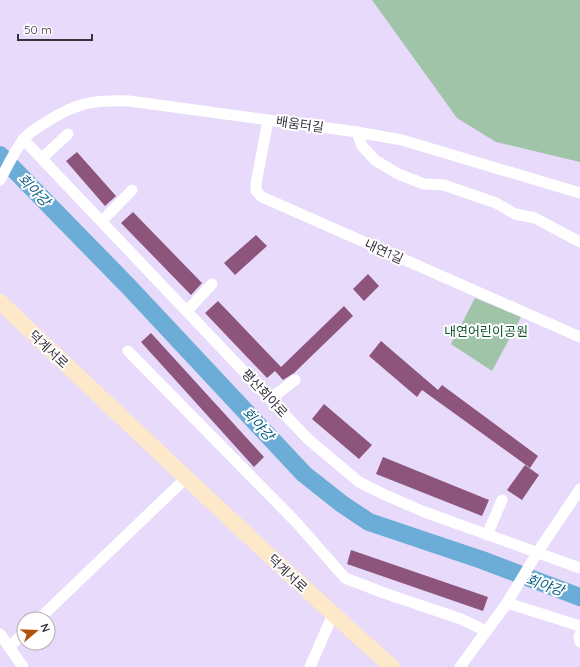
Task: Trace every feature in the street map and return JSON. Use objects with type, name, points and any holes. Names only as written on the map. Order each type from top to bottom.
[{"type":"street","name":"배움터길","points":[[23,139],[41,125],[73,106],[87,102],[109,100],[129,101],[357,132],[420,144],[580,193]]},
{"type":"street","name":"내연1길","points":[[268,120],[256,184],[256,191],[262,197],[580,337]]},
{"type":"street","points":[[357,132],[362,146],[375,160],[398,174],[424,184],[444,185],[496,203],[515,214],[535,218],[580,242]]},
{"type":"street","points":[[42,158],[68,134]]},
{"type":"street","points":[[0,180],[23,139]]},
{"type":"street","name":"평산회야로","points":[[23,139],[308,439],[359,482],[422,511],[580,568]]},
{"type":"street","points":[[102,221],[132,190]]},
{"type":"street","points":[[187,311],[212,284]]},
{"type":"street","name":"덕계서로","points":[[0,302],[186,478],[392,667]]},
{"type":"street","points":[[128,351],[296,522],[345,578],[461,619],[486,631]]},
{"type":"street","points":[[270,399],[295,380]]},
{"type":"street","points":[[47,611],[186,478]]},
{"type":"street","points":[[460,667],[510,599],[580,489]]},
{"type":"street","points":[[487,535],[502,500]]},
{"type":"street","points":[[510,599],[580,626]]},
{"type":"street","points":[[310,667],[333,614]]},
{"type":"street","points":[[0,634],[23,667]]},
{"type":"street","points":[[580,634],[580,642]]},
{"type":"street","points":[[10,647],[16,641]]},
{"type":"green space","points":[[372,0],[580,0],[580,162],[496,142],[457,118]]},
{"type":"green space","name":"내연어린이공원","points":[[475,298],[521,317],[492,371],[451,344]]},
{"type":"building","points":[[77,152],[116,196],[105,206],[66,161]]},
{"type":"building","points":[[133,212],[202,283],[191,295],[121,223]]},
{"type":"building","points":[[256,235],[267,246],[235,275],[224,263]]},
{"type":"building","points":[[368,274],[379,286],[364,301],[353,289]]},
{"type":"building","points":[[218,301],[281,367],[344,306],[353,316],[294,373],[283,380],[275,371],[267,378],[205,313]]},
{"type":"building","points":[[151,333],[264,457],[254,467],[141,342]]},
{"type":"building","points":[[381,341],[438,390],[442,385],[538,456],[530,468],[422,390],[417,397],[369,356]]},
{"type":"building","points":[[324,404],[372,445],[359,459],[312,419]]},
{"type":"building","points":[[383,457],[489,500],[482,516],[376,474]]},
{"type":"building","points":[[525,465],[539,475],[522,500],[507,490]]},
{"type":"building","points":[[351,550],[488,597],[483,611],[347,564]]},
{"type":"waterway","name":"회야강","points":[[0,155],[129,287],[304,474],[342,504],[369,522],[482,560],[580,597]]}]
